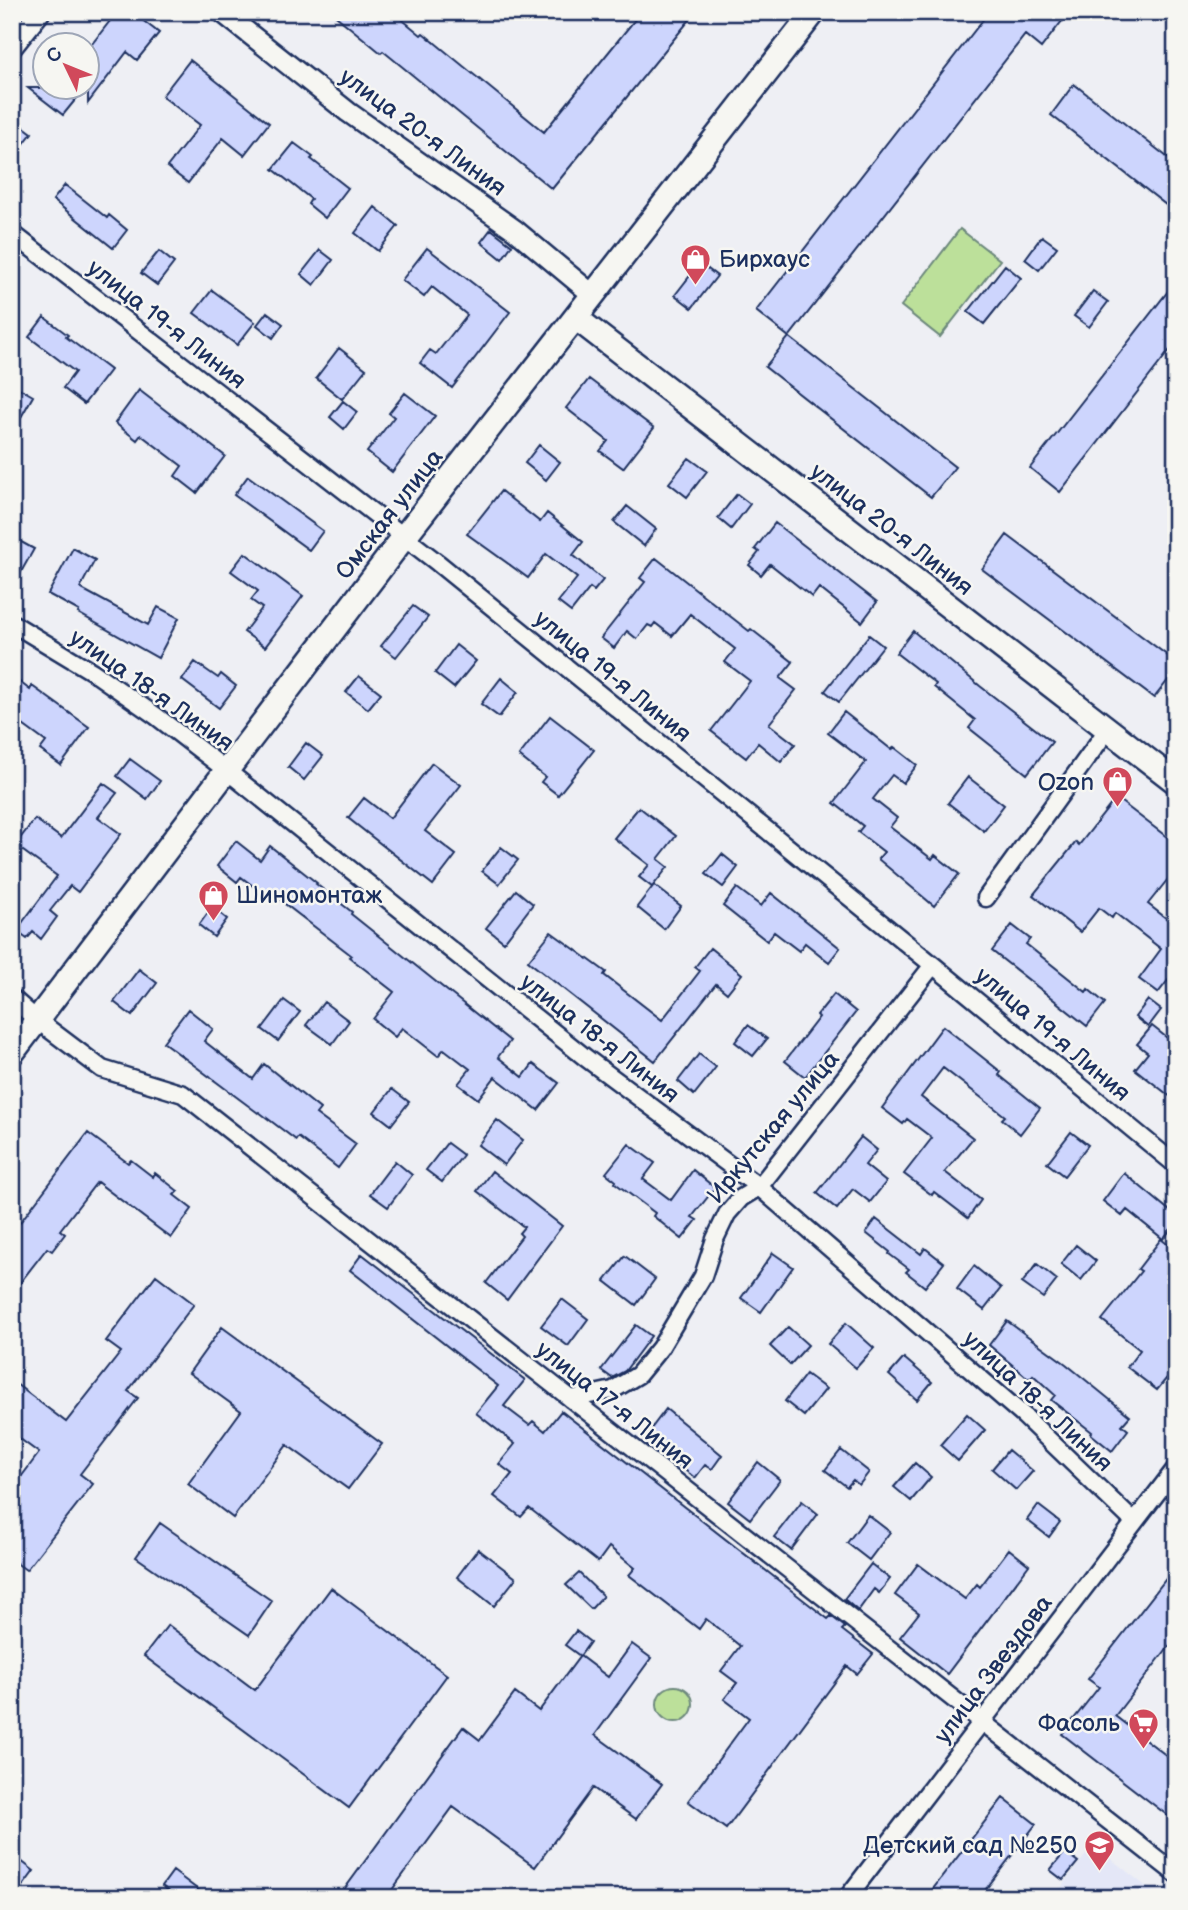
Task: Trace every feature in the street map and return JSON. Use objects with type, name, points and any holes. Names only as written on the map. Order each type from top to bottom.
[{"type":"main road","name":"Омская улица","points":[[12,1054],[404,537],[659,213],[811,13]]},
{"type":"main road","name":"улица 20-я Линия","points":[[576,318],[1176,782]]},
{"type":"street","points":[[12,47],[40,12]]},
{"type":"street","name":"улица 20-я Линия","points":[[222,12],[348,112],[515,230],[593,295]]},
{"type":"street","name":"улица 19-я Линия","points":[[12,233],[404,537],[1176,1165]]},
{"type":"street","name":"улица 18-я Линия","points":[[12,622],[93,672],[156,716],[586,1058],[760,1187],[1024,1416],[1134,1522]]},
{"type":"street","points":[[986,898],[1108,729]]},
{"type":"street","name":"Иркутская улица","points":[[571,1399],[613,1390],[638,1375],[660,1348],[703,1276],[715,1239],[727,1214],[741,1198],[760,1187],[933,965]]},
{"type":"street","name":"улица 17-я Линия","points":[[12,998],[102,1069],[183,1094],[1176,1874]]},
{"type":"street","name":"улица Звездова","points":[[847,1898],[1176,1468]]},
{"type":"shaded area","name":"Детский сад №250","points":[[1093,1845],[1161,1898],[1053,1898]]},
{"type":"green space","points":[[960,229],[1000,260],[940,337],[901,306]]},
{"type":"green space","points":[[675,1686],[688,1691],[693,1704],[688,1717],[675,1722],[662,1717],[657,1704],[662,1691]]},
{"type":"building","points":[[117,12],[132,12],[159,33],[137,60],[127,52],[102,85],[101,32]]},
{"type":"building","points":[[331,12],[393,12],[421,35],[423,33],[544,132],[641,12],[696,12],[552,189]]},
{"type":"building","points":[[989,12],[1069,12],[1041,48],[1025,35],[789,337],[756,311]]},
{"type":"building","points":[[190,60],[269,123],[244,155],[223,138],[188,183],[167,167],[200,125],[162,96]]},
{"type":"building","points":[[1074,84],[1176,164],[1176,193],[1166,205],[1051,115]]},
{"type":"building","points":[[46,102],[74,102],[63,115]]},
{"type":"building","points":[[12,118],[32,133],[12,159]]},
{"type":"building","points":[[294,143],[348,188],[325,218],[308,204],[311,199],[273,169]]},
{"type":"building","points":[[65,185],[127,230],[113,248],[53,200]]},
{"type":"building","points":[[375,207],[398,226],[378,251],[355,233]]},
{"type":"building","points":[[491,229],[512,245],[502,259],[481,242]]},
{"type":"building","points":[[1042,236],[1057,247],[1039,270],[1025,259]]},
{"type":"building","points":[[427,248],[510,312],[452,388],[420,363],[430,350],[436,354],[467,315],[432,287],[424,297],[402,280]]},
{"type":"building","points":[[320,250],[333,260],[314,285],[301,274]]},
{"type":"building","points":[[159,251],[174,263],[157,285],[141,273]]},
{"type":"building","name":"Бирхаус","points":[[700,263],[717,276],[692,308],[675,295]]},
{"type":"building","points":[[1005,265],[1021,278],[984,324],[968,312]]},
{"type":"building","points":[[1176,281],[1176,342],[1060,492],[1030,468]]},
{"type":"building","points":[[212,290],[255,322],[237,345],[194,313]]},
{"type":"building","points":[[1093,291],[1108,302],[1089,327],[1074,316]]},
{"type":"building","points":[[267,312],[283,324],[273,338],[257,325]]},
{"type":"building","points":[[44,317],[110,370],[84,404],[63,388],[75,372],[29,337]]},
{"type":"building","points":[[789,337],[955,467],[931,497],[765,367]]},
{"type":"building","points":[[339,348],[366,369],[342,399],[316,378]]},
{"type":"building","points":[[589,379],[654,428],[623,468],[600,451],[608,441],[566,408]]},
{"type":"building","points":[[12,384],[33,396],[12,433]]},
{"type":"building","points":[[139,390],[225,456],[197,493],[175,476],[182,466],[141,435],[137,440],[115,423]]},
{"type":"building","points":[[405,393],[435,416],[392,472],[367,452],[394,417],[389,413]]},
{"type":"building","points":[[343,401],[357,412],[344,429],[330,417]]},
{"type":"building","points":[[539,445],[560,462],[546,480],[525,463]]},
{"type":"building","points":[[689,458],[707,471],[687,497],[669,483]]},
{"type":"building","points":[[248,476],[323,531],[309,550],[234,495]]},
{"type":"building","points":[[501,491],[540,522],[547,513],[583,542],[573,555],[603,580],[594,591],[590,588],[571,612],[558,602],[577,578],[546,554],[528,578],[467,534]]},
{"type":"building","points":[[737,494],[750,504],[731,529],[718,518]]},
{"type":"building","points":[[627,506],[656,529],[644,546],[614,522]]},
{"type":"building","points":[[775,523],[877,602],[862,622],[819,588],[812,597],[770,564],[761,575],[749,565],[759,552],[755,549]]},
{"type":"building","points":[[1007,535],[1176,662],[1176,670],[1154,698],[982,569]]},
{"type":"building","points":[[12,537],[34,549],[12,588]]},
{"type":"building","points":[[73,548],[95,560],[80,588],[148,625],[158,607],[179,618],[158,658],[48,594]]},
{"type":"building","points":[[245,553],[303,596],[265,647],[244,632],[262,608],[251,600],[258,591],[231,571]]},
{"type":"building","points":[[656,558],[793,662],[780,678],[796,690],[769,724],[795,744],[781,762],[758,743],[746,758],[711,731],[750,681],[725,662],[735,649],[690,614],[672,636],[655,623],[652,627],[648,625],[637,639],[627,631],[614,648],[601,638],[645,582],[640,578]]},
{"type":"building","points":[[413,606],[428,617],[396,657],[381,646]]},
{"type":"building","points":[[913,631],[1052,742],[1027,774],[969,728],[975,720],[934,687],[936,684],[896,653]]},
{"type":"building","points":[[869,635],[883,646],[839,702],[825,691]]},
{"type":"building","points":[[456,645],[476,661],[454,688],[435,673]]},
{"type":"building","points":[[195,662],[218,678],[221,674],[236,686],[219,708],[182,680]]},
{"type":"building","points":[[12,676],[30,690],[32,686],[89,727],[61,765],[40,750],[46,742],[12,717]]},
{"type":"building","points":[[359,676],[381,693],[368,709],[346,692]]},
{"type":"building","points":[[501,678],[518,692],[499,717],[481,704]]},
{"type":"building","points":[[844,712],[892,750],[894,747],[917,765],[903,783],[892,775],[873,799],[897,818],[890,827],[932,859],[935,855],[959,874],[934,906],[878,859],[884,852],[858,832],[863,826],[834,803],[866,762],[828,733]]},
{"type":"building","points":[[550,716],[594,750],[558,795],[541,782],[545,777],[519,756]]},
{"type":"building","points":[[306,743],[323,756],[304,780],[288,767]]},
{"type":"building","points":[[130,759],[160,781],[147,799],[117,776]]},
{"type":"building","points":[[432,763],[461,785],[425,831],[456,855],[433,885],[348,818],[364,798],[390,818]]},
{"type":"building","points":[[968,777],[1004,805],[984,831],[948,803]]},
{"type":"building","points":[[103,783],[117,793],[98,817],[121,834],[78,892],[70,886],[50,911],[57,917],[41,939],[33,932],[27,939],[16,931],[57,876],[15,845],[35,819],[61,838]]},
{"type":"building","points":[[1116,798],[1176,844],[1176,869],[1148,904],[1176,926],[1176,970],[1158,993],[1139,979],[1161,949],[1115,913],[1112,918],[1099,908],[1080,932],[1033,895],[1076,842],[1079,845]]},
{"type":"building","points":[[639,807],[676,836],[658,859],[668,867],[652,887],[639,877],[649,865],[614,838]]},
{"type":"building","points":[[236,841],[260,860],[270,846],[510,1041],[498,1057],[523,1077],[533,1064],[559,1083],[538,1110],[495,1077],[478,1099],[458,1084],[470,1069],[444,1049],[438,1056],[402,1028],[395,1037],[373,1019],[394,992],[268,891],[265,895],[241,877],[237,882],[217,866]]},
{"type":"building","points":[[501,847],[518,860],[499,884],[482,871]]},
{"type":"building","points":[[722,854],[738,867],[723,887],[706,874]]},
{"type":"building","points":[[654,885],[681,906],[664,929],[637,907]]},
{"type":"building","points":[[737,888],[761,906],[771,893],[840,948],[829,962],[805,943],[799,951],[774,932],[767,941],[723,906]]},
{"type":"building","points":[[516,890],[533,904],[504,942],[486,928]]},
{"type":"building","name":"Шиномонтаж","points":[[212,907],[227,919],[214,937],[199,925]]},
{"type":"building","points":[[1012,925],[1030,939],[1026,944],[1086,992],[1088,989],[1105,1003],[1087,1026],[992,951]]},
{"type":"building","points":[[551,932],[606,972],[604,975],[662,1020],[700,971],[695,967],[710,948],[742,974],[727,993],[716,984],[655,1061],[528,961]]},
{"type":"building","points":[[139,969],[157,983],[132,1016],[114,1002]]},
{"type":"building","points":[[834,994],[856,1012],[805,1077],[785,1061]]},
{"type":"building","points":[[284,1000],[300,1012],[278,1041],[262,1029]]},
{"type":"building","points":[[1148,1000],[1161,1010],[1148,1027],[1135,1017]]},
{"type":"building","points":[[324,1002],[349,1021],[332,1044],[306,1025]]},
{"type":"building","points":[[188,1009],[213,1029],[204,1041],[253,1079],[264,1064],[320,1109],[316,1114],[356,1144],[338,1168],[298,1137],[296,1140],[258,1113],[163,1042]]},
{"type":"building","points":[[748,1025],[767,1039],[753,1056],[735,1042]]},
{"type":"building","points":[[943,1026],[1001,1072],[999,1075],[1040,1108],[1020,1134],[1002,1119],[1005,1116],[943,1068],[921,1097],[973,1138],[945,1172],[981,1200],[968,1218],[934,1192],[932,1195],[904,1174],[932,1138],[907,1119],[903,1124],[882,1108]]},
{"type":"building","points":[[1152,1026],[1176,1045],[1176,1101],[1135,1069],[1148,1053],[1137,1044]]},
{"type":"building","points":[[699,1054],[716,1067],[694,1095],[678,1081]]},
{"type":"building","points":[[392,1089],[409,1102],[391,1125],[374,1112]]},
{"type":"building","points":[[497,1120],[523,1140],[504,1165],[478,1145]]},
{"type":"building","points":[[1071,1132],[1088,1145],[1064,1176],[1047,1163]]},
{"type":"building","points":[[88,1133],[128,1163],[131,1160],[153,1177],[155,1173],[178,1191],[174,1195],[192,1209],[171,1238],[97,1182],[60,1230],[65,1234],[52,1251],[47,1248],[12,1293],[12,1233]]},
{"type":"building","points":[[861,1137],[877,1150],[865,1165],[886,1182],[870,1202],[853,1189],[837,1209],[817,1193]]},
{"type":"building","points":[[447,1143],[463,1155],[442,1182],[426,1170]]},
{"type":"building","points":[[629,1144],[655,1163],[643,1179],[671,1200],[693,1170],[715,1188],[692,1217],[697,1220],[682,1239],[606,1173]]},
{"type":"building","points":[[395,1161],[412,1175],[388,1207],[370,1194]]},
{"type":"building","points":[[492,1171],[562,1226],[507,1300],[486,1283],[522,1236],[519,1233],[524,1227],[477,1191]]},
{"type":"building","points":[[1124,1173],[1176,1216],[1176,1223],[1163,1239],[1127,1210],[1122,1216],[1103,1201]]},
{"type":"building","points":[[876,1219],[921,1254],[925,1248],[944,1263],[925,1287],[906,1272],[909,1269],[866,1233]]},
{"type":"building","points":[[1161,1239],[1176,1251],[1176,1367],[1157,1390],[1127,1367],[1140,1350],[1102,1320],[1141,1271],[1138,1269]]},
{"type":"building","points":[[1076,1245],[1096,1261],[1081,1280],[1061,1264]]},
{"type":"building","points":[[773,1253],[793,1267],[761,1312],[741,1298]]},
{"type":"building","points":[[362,1254],[525,1380],[504,1406],[529,1425],[533,1421],[545,1431],[561,1411],[828,1619],[831,1616],[845,1627],[842,1630],[873,1654],[857,1674],[847,1666],[726,1829],[688,1801],[749,1718],[724,1699],[737,1683],[721,1671],[740,1646],[706,1619],[699,1629],[629,1575],[635,1568],[609,1547],[598,1562],[529,1508],[521,1517],[494,1496],[512,1474],[499,1464],[515,1444],[476,1413],[498,1386],[350,1270]]},
{"type":"building","points":[[625,1256],[655,1279],[636,1305],[605,1281]]},
{"type":"building","points":[[1037,1264],[1057,1280],[1043,1298],[1022,1283]]},
{"type":"building","points":[[974,1266],[1001,1288],[984,1310],[957,1289]]},
{"type":"building","points":[[156,1275],[194,1304],[128,1391],[138,1398],[80,1474],[93,1484],[26,1570],[12,1560],[12,1489],[39,1453],[12,1433],[12,1381],[66,1422],[121,1352],[106,1341]]},
{"type":"building","points":[[562,1299],[588,1319],[568,1346],[541,1326]]},
{"type":"building","points":[[1007,1321],[1130,1416],[1122,1425],[1128,1430],[1112,1451],[1051,1400],[1055,1395],[1033,1375],[1029,1379],[989,1345]]},
{"type":"building","points":[[846,1323],[874,1348],[856,1368],[828,1344]]},
{"type":"building","points":[[636,1325],[651,1336],[625,1371],[612,1378],[601,1370]]},
{"type":"building","points":[[222,1327],[382,1444],[348,1489],[287,1445],[233,1518],[188,1484],[241,1411],[189,1373]]},
{"type":"building","points":[[788,1327],[808,1345],[790,1365],[770,1346]]},
{"type":"building","points":[[904,1358],[932,1382],[917,1400],[889,1375]]},
{"type":"building","points":[[806,1374],[826,1389],[804,1416],[785,1401]]},
{"type":"building","points":[[666,1409],[722,1455],[712,1469],[705,1465],[695,1478],[644,1438]]},
{"type":"building","points":[[967,1414],[985,1430],[958,1461],[940,1445]]},
{"type":"building","points":[[841,1450],[869,1472],[859,1485],[853,1480],[847,1487],[825,1470]]},
{"type":"building","points":[[1008,1450],[1033,1471],[1016,1490],[992,1469]]},
{"type":"building","points":[[758,1462],[780,1480],[750,1519],[728,1502]]},
{"type":"building","points":[[915,1463],[931,1477],[911,1501],[894,1487]]},
{"type":"building","points":[[802,1501],[818,1514],[791,1550],[774,1537]]},
{"type":"building","points":[[1038,1505],[1060,1522],[1049,1537],[1027,1520]]},
{"type":"building","points":[[868,1515],[890,1532],[869,1560],[847,1543]]},
{"type":"building","points":[[160,1523],[272,1601],[249,1635],[136,1557]]},
{"type":"building","points":[[478,1549],[516,1578],[494,1606],[457,1577]]},
{"type":"building","points":[[1009,1549],[1029,1565],[947,1674],[900,1637],[919,1613],[895,1595],[918,1564],[965,1599],[977,1584],[980,1587]]},
{"type":"building","points":[[871,1564],[890,1579],[879,1593],[874,1589],[858,1611],[844,1599]]},
{"type":"building","points":[[1176,1566],[1176,1637],[1115,1716],[1176,1763],[1176,1822],[1062,1734],[1099,1687],[1088,1679]]},
{"type":"building","points":[[579,1573],[603,1596],[591,1609],[566,1585]]},
{"type":"building","points":[[331,1588],[447,1675],[349,1808],[144,1656],[168,1625],[255,1690]]},
{"type":"building","points":[[576,1631],[590,1642],[580,1656],[565,1645]]},
{"type":"building","points":[[632,1644],[651,1658],[595,1735],[662,1784],[636,1819],[593,1788],[535,1867],[453,1807],[386,1898],[338,1898],[463,1727],[480,1740],[515,1693],[539,1711],[580,1656],[608,1677]]},
{"type":"building","points":[[1003,1798],[1036,1824],[979,1898],[926,1898]]},
{"type":"building","points":[[1065,1852],[1078,1862],[1063,1880],[1050,1870]]},
{"type":"building","points":[[12,1854],[34,1871],[14,1898],[12,1898]]},
{"type":"building","points":[[173,1871],[209,1898],[178,1898],[162,1886]]},
{"type":"place","name":"Бирхаус","points":[[696,286]]},
{"type":"place","name":"Ozon","points":[[1117,809]]},
{"type":"place","name":"Шиномонтаж","points":[[213,922]]},
{"type":"place","name":"Фасоль","points":[[1143,1750]]},
{"type":"place","name":"Детский сад №250","points":[[1100,1872]]}]
